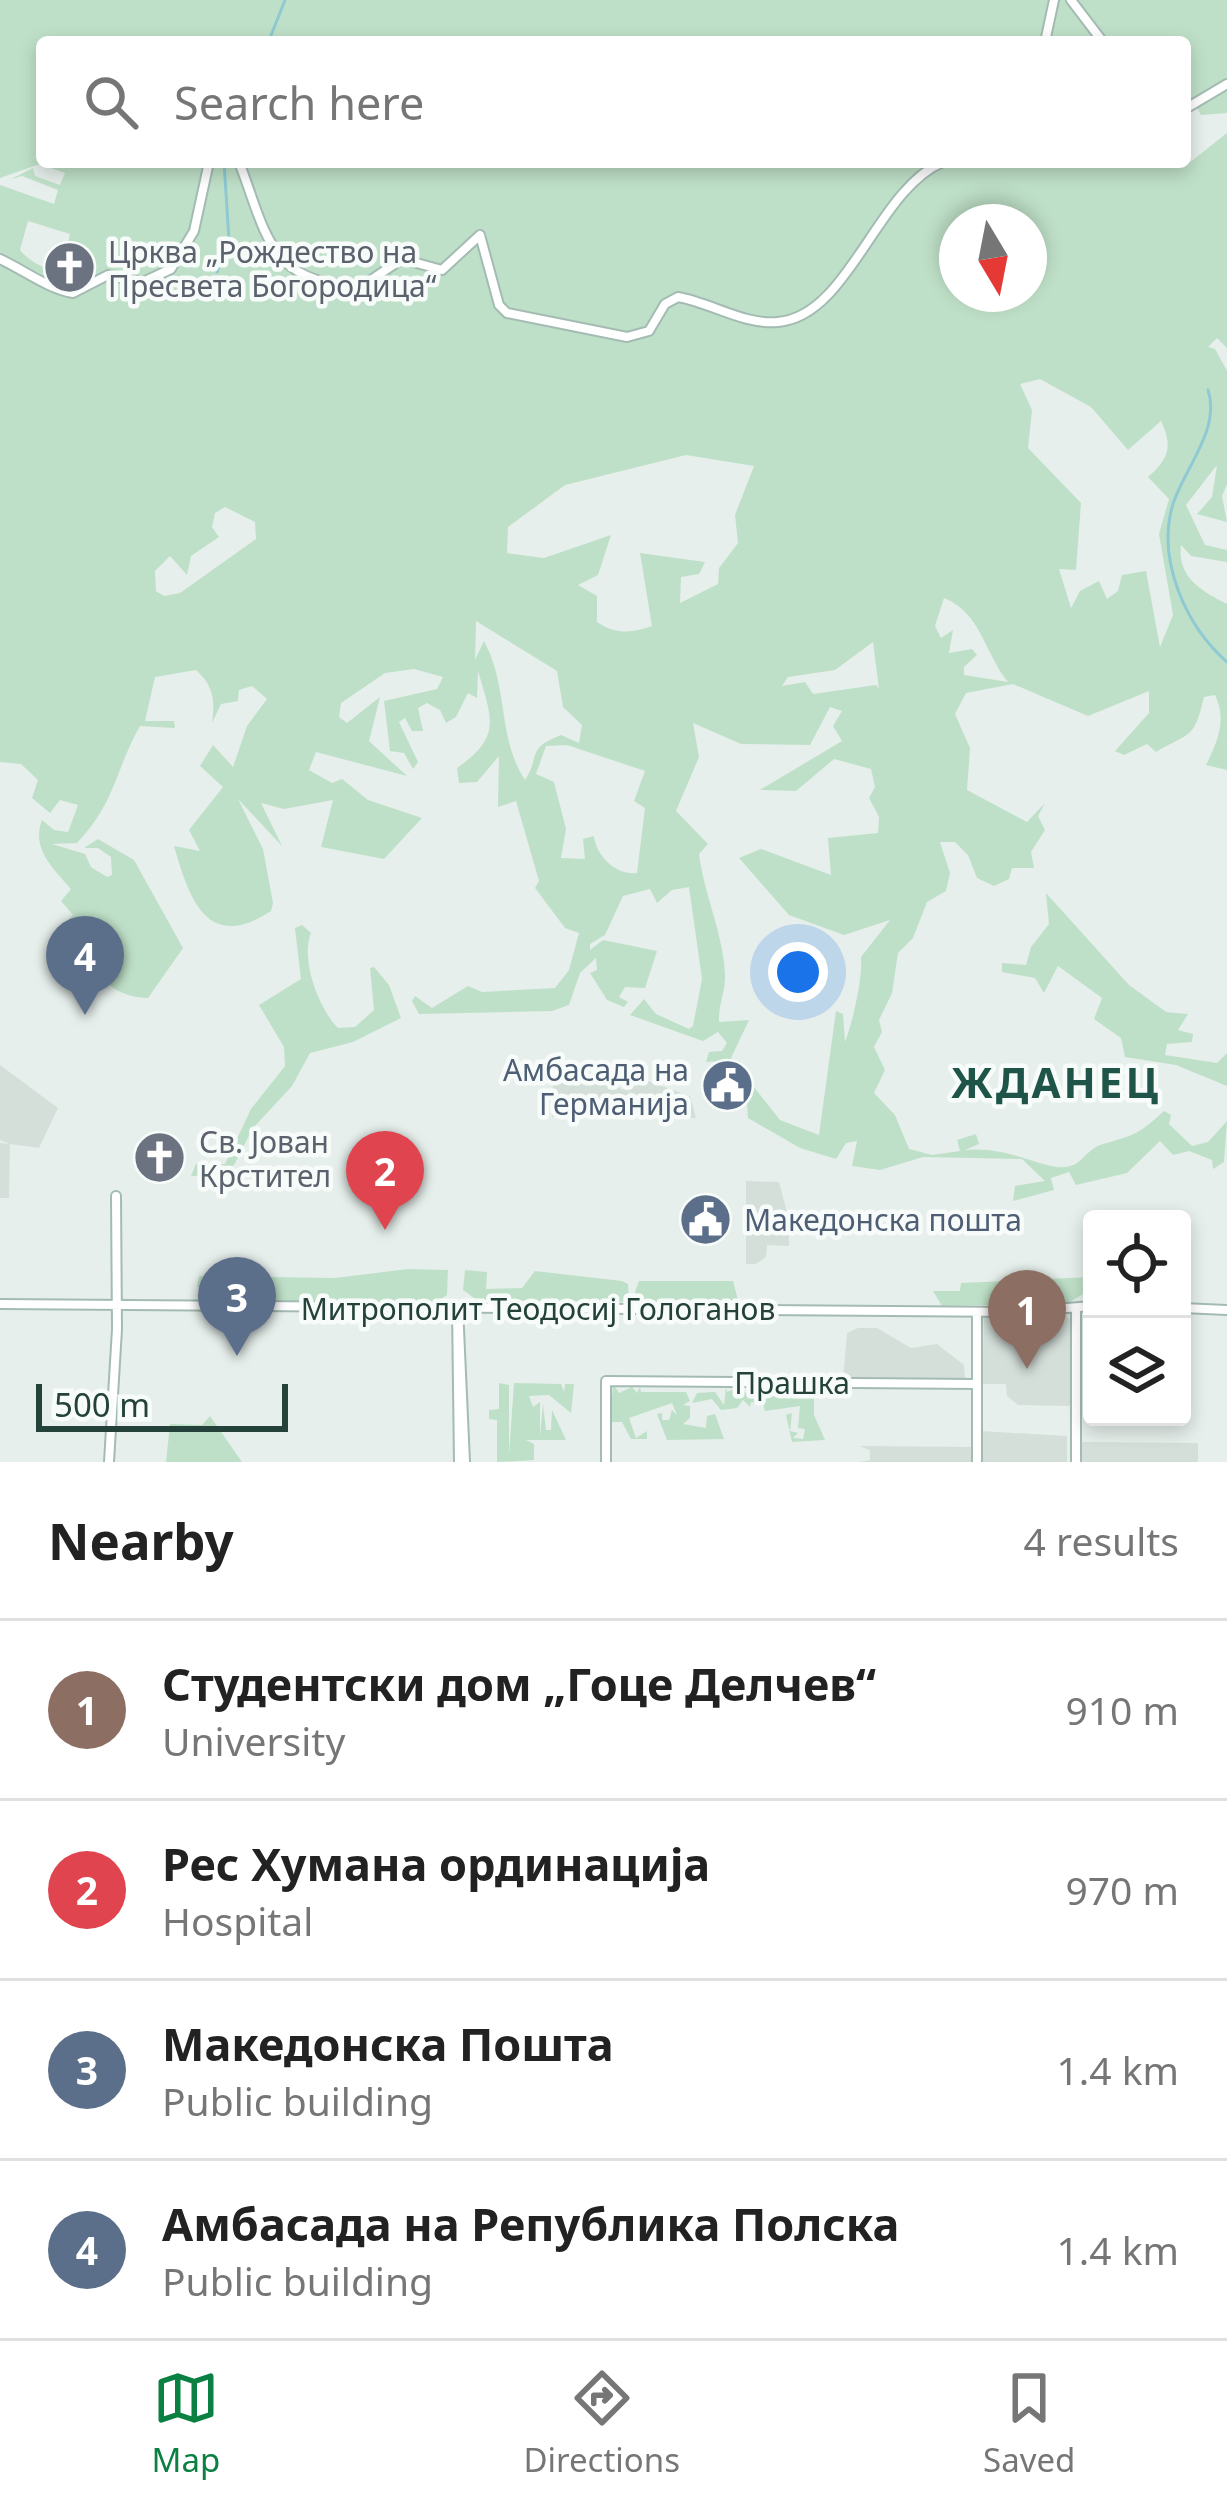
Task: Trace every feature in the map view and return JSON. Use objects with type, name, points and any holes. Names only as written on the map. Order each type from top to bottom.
[{"type":"street","points":[[1046,36],[1054,0]]},
{"type":"street","points":[[1071,0],[1098,36]]},
{"type":"street","points":[[1191,105],[1227,84]]},
{"type":"street","points":[[0,259],[20,265],[51,288],[73,293],[108,275],[152,279],[171,269],[194,230],[208,168]]},
{"type":"street","points":[[241,168],[263,238],[296,270],[362,286],[402,259],[430,271],[442,270],[480,236],[485,239],[499,305],[506,314],[627,337],[650,331],[664,304],[678,298],[736,317],[788,319],[827,296],[916,174],[930,168]]},
{"type":"street","points":[[109,1462],[117,1304],[116,1196]]},
{"type":"street","name":"Митрополит Теодосиј Гологанов","points":[[0,1304],[977,1312],[1083,1307]]},
{"type":"street","points":[[434,1306],[458,1322]]},
{"type":"street","points":[[458,1307],[462,1462]]},
{"type":"street","points":[[458,1322],[479,1307]]},
{"type":"street","points":[[1076,1308],[1076,1462]]},
{"type":"street","points":[[1191,1308],[1227,1310]]},
{"type":"street","points":[[964,1311],[977,1325]]},
{"type":"street","points":[[1049,1311],[1070,1315],[1077,1329]]},
{"type":"street","points":[[977,1312],[977,1462]]},
{"type":"street","points":[[977,1325],[991,1312]]},
{"type":"street","points":[[1077,1329],[1084,1318]]},
{"type":"street","name":"Прашка","points":[[606,1462],[606,1381],[977,1384]]},
{"type":"shaded area","points":[[0,1065],[58,1108],[39,1148],[0,1140]]},
{"type":"shaded area","points":[[553,1074],[598,1074],[623,1090],[628,1074],[690,1096],[696,1118],[665,1118],[661,1108],[624,1089],[643,1101],[642,1117],[552,1117]]},
{"type":"shaded area","points":[[0,1143],[10,1144],[9,1198],[0,1198]]},
{"type":"shaded area","points":[[746,1181],[779,1182],[788,1216],[789,1246],[767,1245],[766,1257],[756,1264],[746,1264]]},
{"type":"shaded area","points":[[1066,1316],[1071,1320],[1071,1406],[1018,1405],[1007,1396],[1006,1384],[982,1384],[984,1317]]},
{"type":"shaded area","points":[[877,1328],[911,1348],[937,1344],[964,1365],[965,1379],[843,1380],[847,1333]]},
{"type":"shaded area","points":[[981,1431],[1067,1436],[1067,1462],[981,1462]]},
{"type":"shaded area","points":[[1080,1442],[1198,1443],[1198,1462],[1080,1462]]},
{"type":"shaded area","points":[[859,1446],[976,1447],[975,1462],[859,1462],[870,1460],[870,1450]]},
{"type":"green space","points":[[0,0],[1227,0],[1227,113],[1201,115],[1195,104],[1191,106],[1191,36],[36,36],[36,165],[0,178]]},
{"type":"green space","points":[[1227,133],[1227,348],[1217,338],[1208,347],[1215,349],[1227,371],[1227,484],[1222,496],[1227,522],[1197,514],[1212,497],[1217,465],[1186,505],[1205,545],[1227,550],[1227,562],[1191,556],[1181,545],[1181,556],[1193,582],[1227,604],[1227,770],[1206,765],[1220,730],[1215,695],[1204,697],[1197,721],[1183,737],[1156,752],[1147,744],[1124,755],[1115,751],[1149,713],[1149,691],[1088,716],[1013,684],[966,693],[955,714],[970,748],[967,790],[1027,822],[1045,803],[1038,816],[1045,830],[1031,852],[1034,868],[1012,868],[1009,879],[994,886],[977,878],[968,855],[955,842],[940,842],[950,873],[946,891],[927,902],[913,938],[898,953],[892,993],[879,1020],[882,1032],[874,1047],[885,1070],[874,1093],[895,1115],[909,1149],[932,1155],[960,1151],[957,1140],[976,1134],[979,1144],[965,1150],[997,1151],[1068,1167],[1096,1147],[1136,1133],[1164,1111],[1171,1115],[1169,1124],[1192,1146],[1208,1142],[1227,1121],[1224,1162],[1213,1169],[1212,1160],[1189,1151],[1173,1155],[1160,1141],[1127,1173],[1076,1185],[1069,1172],[1051,1178],[1054,1190],[1013,1201],[1015,1186],[1045,1181],[1022,1159],[923,1157],[880,1170],[852,1166],[857,1141],[846,1143],[836,1159],[800,1148],[748,1118],[747,1104],[718,1061],[706,1062],[709,1052],[722,1051],[727,1043],[718,1032],[703,1041],[630,1015],[644,999],[656,1014],[689,1029],[693,1026],[702,979],[689,887],[672,890],[657,903],[650,889],[623,896],[605,935],[590,944],[590,950],[603,940],[657,951],[645,988],[625,987],[619,997],[628,1002],[624,1007],[607,1000],[590,973],[597,970],[596,958],[580,973],[569,1005],[552,1011],[419,1014],[412,1001],[415,996],[432,1008],[468,986],[482,992],[555,988],[569,970],[579,933],[565,928],[535,888],[539,881],[516,801],[498,807],[499,756],[477,782],[459,783],[457,768],[481,747],[490,726],[478,671],[477,698],[468,693],[456,717],[446,723],[440,710],[427,703],[418,708],[423,731],[412,731],[405,718],[399,722],[418,762],[413,769],[404,753],[390,751],[384,701],[437,689],[443,677],[414,669],[385,673],[341,703],[339,717],[347,723],[380,697],[369,741],[407,776],[316,752],[309,770],[332,783],[342,779],[368,800],[422,818],[384,859],[321,847],[333,800],[284,809],[261,803],[282,846],[238,799],[263,849],[273,903],[271,911],[232,926],[217,923],[195,902],[174,846],[200,851],[189,830],[223,787],[200,766],[213,745],[233,767],[247,726],[267,699],[252,686],[239,690],[238,701],[221,704],[212,723],[212,694],[196,670],[155,677],[145,721],[174,721],[175,728],[140,726],[90,828],[77,843],[52,844],[85,854],[91,867],[107,877],[112,875],[111,857],[98,848],[84,848],[98,839],[134,860],[183,948],[148,998],[118,991],[107,983],[65,923],[73,915],[61,901],[71,889],[46,858],[39,840],[42,820],[54,830],[68,832],[78,805],[60,800],[50,813],[32,798],[38,780],[21,764],[0,762],[0,185],[54,204],[58,190],[22,176],[11,179],[33,168],[35,176],[60,185],[65,173],[51,168],[1191,168],[1191,161]],"holes":[[[28,221],[70,234],[65,255],[85,267],[67,271],[34,262],[20,250]],[[1040,379],[1091,407],[1128,450],[1161,421],[1167,452],[1148,477],[1169,499],[1159,534],[1173,615],[1160,647],[1146,571],[1122,575],[1118,591],[1107,599],[1099,581],[1080,591],[1071,608],[1059,569],[1076,570],[1081,503],[1028,448],[1032,410],[1020,384]],[[686,455],[754,466],[735,515],[738,543],[719,568],[718,584],[680,603],[681,577],[699,574],[705,562],[640,553],[652,626],[638,630],[611,629],[597,622],[597,596],[578,585],[598,575],[611,535],[544,558],[507,553],[508,527],[565,485]],[[225,507],[255,522],[256,539],[180,593],[164,596],[156,591],[155,571],[170,556],[187,575],[191,556],[219,537],[212,527],[215,513]],[[944,598],[974,623],[1008,682],[964,675],[964,667],[977,655],[972,649],[949,653],[953,630],[941,638],[935,626]],[[476,621],[557,671],[563,707],[582,725],[579,743],[561,735],[542,745],[525,780],[510,747],[497,676],[484,641],[475,660]],[[873,642],[879,689],[876,685],[813,694],[805,682],[782,686],[788,677],[835,670]],[[830,707],[842,711],[833,726],[842,741],[760,790],[796,791],[834,759],[871,769],[875,787],[869,798],[879,817],[878,833],[828,838],[831,875],[761,849],[739,858],[789,915],[844,935],[890,920],[861,957],[857,999],[845,1042],[843,1014],[836,1011],[819,1135],[780,1120],[731,1058],[749,1020],[719,1022],[724,960],[699,854],[708,844],[676,811],[699,757],[693,723],[741,744],[810,745]],[[567,745],[645,771],[634,801],[645,808],[637,873],[609,864],[594,836],[583,839],[585,859],[561,858],[566,829],[554,782],[536,774],[546,746]]]},
{"type":"green space","points":[[1046,893],[1129,985],[1166,1012],[1188,1014],[1178,1030],[1193,1034],[1192,1042],[1167,1044],[1165,1055],[1217,1063],[1227,1053],[1227,1086],[1176,1065],[1125,1057],[1121,1038],[1094,1019],[1102,998],[1058,966],[1044,993],[1035,978],[1002,972],[1002,963],[1026,965],[1031,947],[1049,924]]},
{"type":"green space","points":[[302,925],[311,933],[308,956],[313,983],[338,1028],[355,1027],[374,1010],[370,968],[374,967],[389,985],[401,1018],[353,1042],[310,1053],[292,1086],[253,1128],[234,1165],[218,1175],[191,1176],[196,1164],[225,1164],[251,1109],[285,1066],[284,1047],[259,1005],[301,979],[295,928]]},
{"type":"green space","points":[[408,1269],[448,1270],[447,1295],[438,1301],[221,1301],[220,1287],[197,1287],[199,1276],[335,1278]]},
{"type":"green space","points":[[465,1270],[487,1272],[486,1289],[522,1288],[535,1271],[622,1281],[628,1284],[629,1302],[477,1300],[463,1290]]},
{"type":"green space","points":[[1083,1277],[1083,1294],[1068,1303],[942,1306],[933,1291],[960,1291],[961,1283]]},
{"type":"green space","points":[[639,1281],[733,1281],[739,1304],[639,1302],[635,1292]]},
{"type":"green space","points":[[499,1383],[509,1385],[509,1455],[514,1383],[561,1384],[564,1392],[565,1384],[574,1384],[571,1413],[549,1395],[529,1396],[533,1407],[540,1402],[540,1436],[543,1404],[546,1430],[551,1430],[552,1410],[566,1440],[526,1440],[534,1444],[534,1460],[497,1462],[497,1420],[489,1419],[489,1410],[499,1409]]},
{"type":"green space","points":[[613,1384],[619,1393],[632,1387],[637,1393],[640,1387],[641,1392],[686,1392],[690,1401],[683,1405],[690,1406],[690,1418],[683,1424],[706,1428],[707,1416],[715,1414],[724,1439],[667,1440],[657,1414],[662,1413],[662,1420],[669,1420],[672,1410],[677,1415],[672,1403],[629,1418],[636,1438],[647,1431],[647,1439],[631,1439],[622,1422],[610,1422]]},
{"type":"green space","points":[[726,1387],[727,1392],[736,1388],[736,1392],[814,1395],[814,1415],[825,1440],[792,1442],[786,1415],[792,1413],[790,1431],[798,1433],[793,1438],[803,1439],[805,1429],[798,1428],[800,1406],[765,1411],[763,1404],[751,1402],[750,1407],[743,1400],[737,1408],[721,1410],[712,1399],[692,1403],[697,1393],[715,1392],[724,1405]]},
{"type":"green space","points":[[210,1416],[242,1462],[166,1462],[170,1424],[202,1425]]},
{"type":"waterway","points":[[271,36],[285,0]]},
{"type":"waterway","points":[[217,272],[229,240],[224,168]]},
{"type":"waterway","points":[[1208,390],[1210,419],[1173,504],[1168,547],[1187,611],[1227,662]]},
{"type":"place","name":"Црква „Рождество на Пресвета Богородица“","points":[[69,268]]},
{"type":"place","name":"Амбасада на Република Полска","points":[[85,1015]]},
{"type":"place","name":"Амбасада на Германија","points":[[728,1086]]},
{"type":"place","name":"Св. Јован Крстител","points":[[160,1158]]},
{"type":"place","name":"Македонска пошта","points":[[705,1219]]},
{"type":"place","name":"Рес Хумана ординација","points":[[385,1230]]},
{"type":"place","name":"Македонска Пошта","points":[[237,1356]]},
{"type":"place","name":"Студентски дом „Гоце Делчев“","points":[[1027,1369]]},
{"type":"district","name":"ЖДАНЕЦ","points":[[1056,1081]]}]
